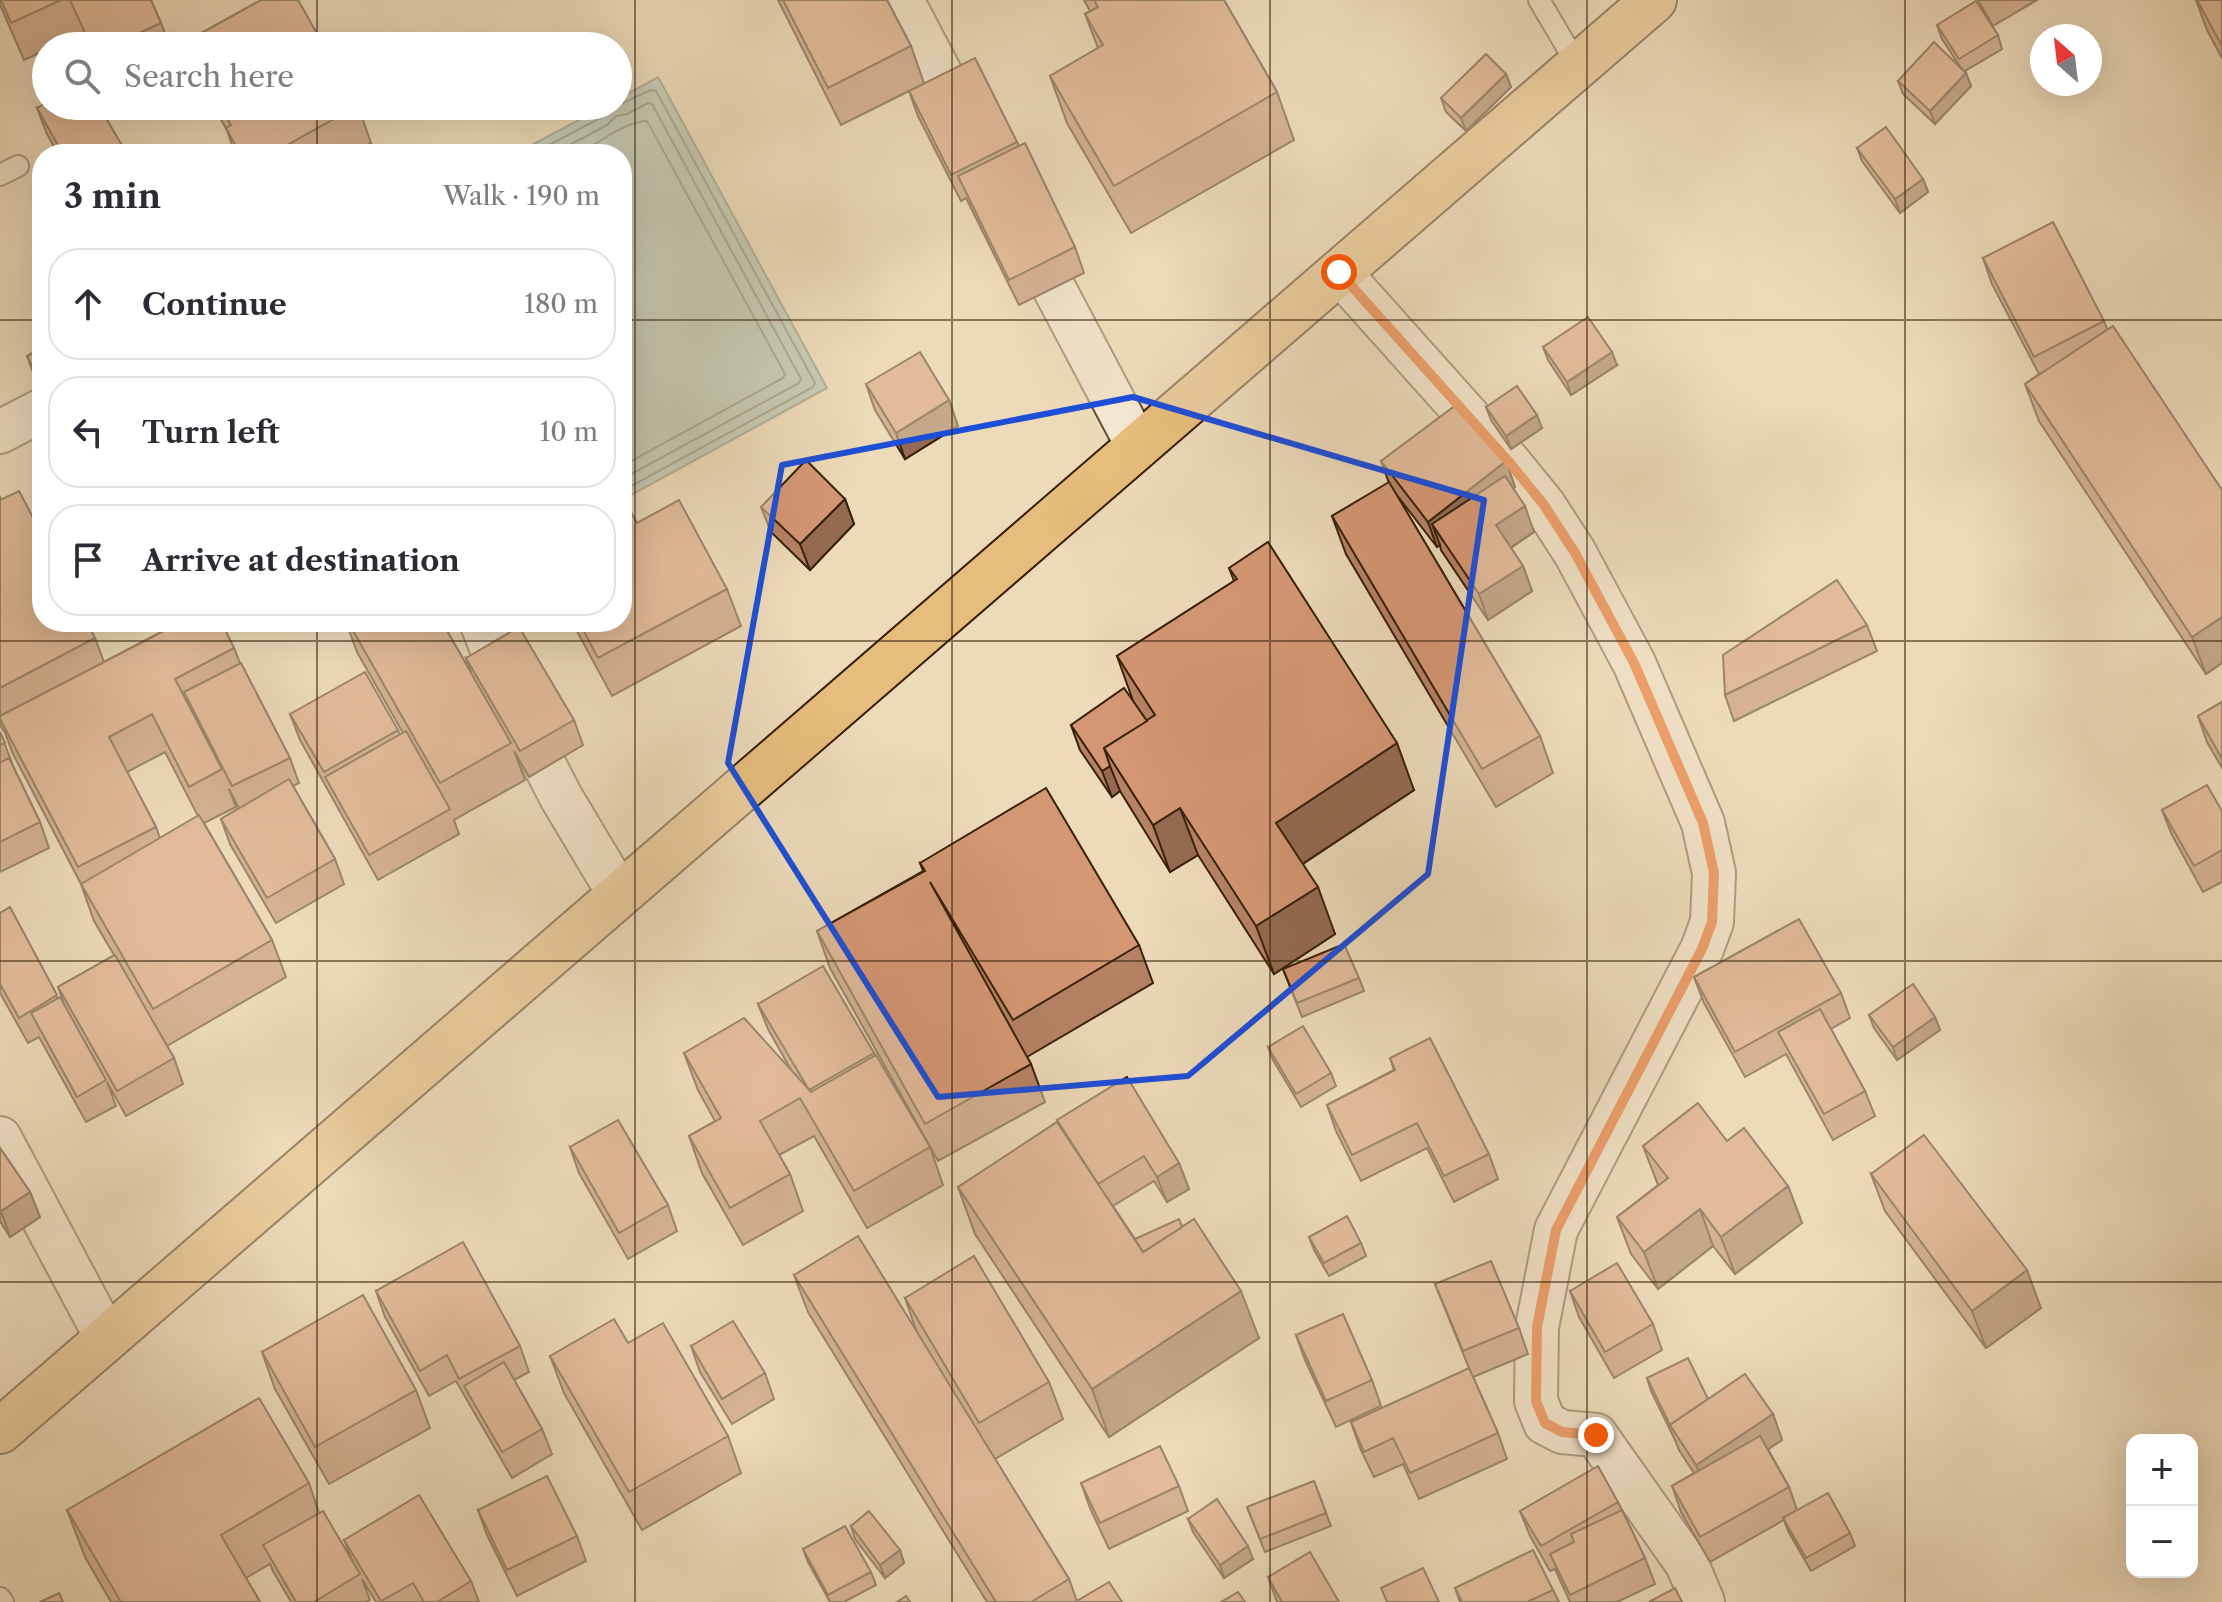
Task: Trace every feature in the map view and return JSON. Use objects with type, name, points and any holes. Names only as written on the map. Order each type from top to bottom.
[{"type":"main road","points":[[0,1431],[1654,0]]},
{"type":"street","points":[[902,0],[983,154]]},
{"type":"street","points":[[1013,209],[1138,447]]},
{"type":"street","points":[[1339,272],[1509,462],[1552,517],[1575,553],[1634,663],[1703,823],[1714,873],[1712,922],[1702,949],[1556,1230],[1537,1327],[1536,1401],[1545,1423],[1562,1432],[1596,1435],[1687,1564],[1703,1602]]},
{"type":"street","points":[[0,432],[32,415]]},
{"type":"street","points":[[485,632],[516,710],[561,797],[619,894]]},
{"type":"street","points":[[0,1138],[106,1337]]},
{"type":"lane","points":[[1539,0],[1578,66]]},
{"type":"highlighted area","points":[[1133,397],[1484,500],[1428,874],[1188,1076],[938,1097],[728,763],[782,465]]},
{"type":"water","points":[[658,77],[827,388],[632,495],[632,144],[534,144],[579,120],[632,120],[632,91]]},
{"type":"building","points":[[1,0],[61,0],[11,23]]},
{"type":"building","points":[[70,0],[151,0],[161,23],[142,32],[85,32]]},
{"type":"building","points":[[261,0],[298,0],[316,32],[203,32]]},
{"type":"building","points":[[783,0],[887,0],[911,46],[828,88]]},
{"type":"building","points":[[1094,0],[1224,0],[1277,92],[1114,186],[1050,76],[1103,45],[1085,14],[1098,7]]},
{"type":"building","points":[[2197,0],[2222,0],[2222,46]]},
{"type":"building","points":[[1976,1],[1998,35],[1959,59],[1937,25]]},
{"type":"building","points":[[1934,42],[1966,73],[1930,111],[1898,81]]},
{"type":"building","points":[[1486,54],[1506,74],[1461,118],[1441,98]]},
{"type":"building","points":[[975,58],[1017,142],[951,175],[909,91]]},
{"type":"building","points":[[44,120],[107,120],[121,144],[57,144]]},
{"type":"building","points":[[228,120],[332,120],[289,144],[235,144],[226,128],[231,125]]},
{"type":"building","points":[[1886,127],[1923,179],[1895,199],[1857,148]]},
{"type":"building","points":[[1025,143],[1075,247],[1009,280],[958,176]]},
{"type":"building","points":[[2053,222],[2104,321],[2034,357],[1983,258]]},
{"type":"building","points":[[1588,317],[1612,352],[1567,382],[1543,347]]},
{"type":"building","points":[[2113,326],[2222,490],[2222,617],[2192,637],[2025,384]]},
{"type":"building","points":[[920,352],[949,400],[896,433],[866,384]]},
{"type":"building","points":[[1517,386],[1537,415],[1506,436],[1486,407]]},
{"type":"building","points":[[1460,402],[1506,461],[1428,522],[1381,461]]},
{"type":"building","points":[[806,460],[845,499],[800,544],[761,507]]},
{"type":"building","points":[[1505,476],[1525,506],[1496,525],[1523,566],[1479,594],[1432,524]]},
{"type":"building","points":[[1389,482],[1540,736],[1482,769],[1332,516]]},
{"type":"building","points":[[19,491],[32,516],[32,632],[92,632],[95,638],[0,688],[0,500]]},
{"type":"building","points":[[679,500],[727,589],[598,658],[584,632],[632,632],[632,514],[637,523]]},
{"type":"building","points":[[1268,542],[1397,743],[1276,823],[1318,887],[1256,926],[1180,808],[1153,825],[1104,748],[1155,715],[1117,656],[1237,579],[1229,568]]},
{"type":"building","points":[[1837,580],[1867,625],[1725,695],[1723,655]]},
{"type":"building","points":[[162,632],[226,632],[234,648],[175,679],[222,769],[189,787],[152,714],[109,737],[156,827],[78,867],[0,716]]},
{"type":"building","points":[[354,632],[448,632],[511,743],[440,783]]},
{"type":"building","points":[[510,632],[522,632],[574,720],[520,751],[466,658]]},
{"type":"building","points":[[241,663],[290,758],[232,786],[184,692]]},
{"type":"building","points":[[365,672],[398,730],[324,772],[290,714]]},
{"type":"building","points":[[1124,688],[1147,721],[1104,748],[1110,766],[1102,771],[1071,725]]},
{"type":"building","points":[[2222,702],[2222,759],[2198,716]]},
{"type":"building","points":[[406,731],[450,809],[369,855],[325,777]]},
{"type":"building","points":[[9,758],[40,822],[0,842],[0,763]]},
{"type":"building","points":[[289,779],[335,859],[267,898],[221,819]]},
{"type":"building","points":[[2207,785],[2222,811],[2222,850],[2194,866],[2162,810]]},
{"type":"building","points":[[1046,788],[1139,945],[1013,1020],[930,882],[1031,1064],[925,1124],[817,931],[925,871],[920,863]]},
{"type":"building","points":[[199,815],[272,940],[153,1009],[81,884]]},
{"type":"building","points":[[10,907],[57,995],[19,1018],[0,984],[0,913]]},
{"type":"building","points":[[1799,919],[1841,993],[1735,1052],[1694,977]]},
{"type":"building","points":[[1344,944],[1359,978],[1297,1003],[1283,969]]},
{"type":"building","points":[[115,955],[174,1058],[117,1091],[58,987]]},
{"type":"building","points":[[823,966],[874,1053],[809,1090],[758,1004]]},
{"type":"building","points":[[1913,984],[1935,1017],[1893,1047],[1869,1015]]},
{"type":"building","points":[[60,997],[106,1080],[77,1097],[31,1013]]},
{"type":"building","points":[[1820,1009],[1865,1091],[1824,1114],[1778,1032]]},
{"type":"building","points":[[744,1018],[811,1092],[876,1055],[930,1147],[854,1191],[800,1098],[760,1121],[790,1174],[730,1208],[689,1136],[721,1118],[684,1053]]},
{"type":"building","points":[[1303,1026],[1331,1073],[1296,1094],[1268,1047]]},
{"type":"building","points":[[1430,1038],[1489,1154],[1444,1176],[1417,1123],[1352,1155],[1327,1105],[1395,1070],[1390,1058]]},
{"type":"building","points":[[1127,1077],[1179,1163],[1157,1177],[1144,1156],[1098,1184],[1057,1120]]},
{"type":"building","points":[[1698,1103],[1727,1141],[1744,1128],[1788,1186],[1721,1237],[1700,1209],[1644,1252],[1617,1217],[1668,1178],[1643,1146]]},
{"type":"building","points":[[618,1120],[668,1205],[619,1233],[570,1147]]},
{"type":"building","points":[[1057,1122],[1143,1252],[1194,1219],[1241,1291],[1092,1389],[958,1187]]},
{"type":"building","points":[[1924,1135],[2027,1270],[1972,1311],[1871,1174]]},
{"type":"building","points":[[0,1148],[30,1192],[1,1211],[0,1209]]},
{"type":"building","points":[[1347,1216],[1361,1243],[1324,1263],[1309,1237]]},
{"type":"building","points":[[1179,1219],[1182,1227],[1143,1252],[1135,1239]]},
{"type":"building","points":[[858,1236],[1069,1579],[1031,1602],[996,1602],[794,1275]]},
{"type":"building","points":[[463,1242],[520,1346],[459,1379],[447,1355],[420,1371],[376,1291]]},
{"type":"building","points":[[974,1256],[1049,1382],[979,1423],[905,1298]]},
{"type":"building","points":[[1491,1261],[1519,1328],[1463,1351],[1435,1284]]},
{"type":"building","points":[[1617,1263],[1653,1324],[1605,1352],[1570,1291]]},
{"type":"building","points":[[363,1295],[416,1390],[315,1447],[262,1352]]},
{"type":"building","points":[[1343,1314],[1372,1380],[1326,1401],[1296,1335]]},
{"type":"building","points":[[614,1319],[628,1343],[663,1323],[728,1436],[629,1492],[550,1356]]},
{"type":"building","points":[[733,1321],[765,1373],[722,1399],[691,1346]]},
{"type":"building","points":[[1688,1358],[1708,1399],[1670,1425],[1647,1378]]},
{"type":"building","points":[[504,1362],[542,1429],[502,1452],[464,1386]]},
{"type":"building","points":[[1469,1368],[1498,1433],[1410,1473],[1393,1438],[1364,1452],[1351,1422]]},
{"type":"building","points":[[1745,1374],[1773,1414],[1696,1465],[1670,1425]]},
{"type":"building","points":[[259,1398],[309,1483],[221,1535],[260,1602],[121,1602],[67,1510]]},
{"type":"building","points":[[1760,1436],[1789,1487],[1700,1537],[1672,1486]]},
{"type":"building","points":[[1160,1446],[1179,1486],[1100,1523],[1081,1483]]},
{"type":"building","points":[[1598,1466],[1618,1502],[1541,1546],[1520,1511]]},
{"type":"building","points":[[547,1476],[577,1536],[507,1570],[478,1510]]},
{"type":"building","points":[[1314,1481],[1326,1513],[1260,1539],[1247,1507]]},
{"type":"building","points":[[1828,1493],[1850,1533],[1806,1558],[1783,1518]]},
{"type":"building","points":[[419,1495],[471,1581],[437,1602],[424,1602],[413,1583],[381,1601],[344,1540]]},
{"type":"building","points":[[1217,1499],[1248,1546],[1220,1565],[1188,1519]]},
{"type":"building","points":[[1622,1510],[1645,1558],[1570,1595],[1550,1554],[1574,1542],[1571,1534]]},
{"type":"building","points":[[323,1511],[360,1574],[314,1602],[296,1602],[263,1545]]},
{"type":"building","points":[[869,1511],[900,1550],[880,1565],[851,1526]]},
{"type":"building","points":[[845,1526],[871,1572],[828,1595],[803,1549]]},
{"type":"building","points":[[1533,1550],[1553,1590],[1527,1602],[1462,1602],[1455,1588]]},
{"type":"building","points":[[1310,1552],[1339,1602],[1282,1602],[1268,1577]]},
{"type":"building","points":[[1423,1568],[1439,1602],[1387,1602],[1381,1588]]},
{"type":"building","points":[[1109,1582],[1122,1602],[1075,1602]]},
{"type":"building","points":[[1675,1588],[1682,1602],[1649,1602]]},
{"type":"building","points":[[1238,1592],[1245,1602],[1221,1602]]},
{"type":"building","points":[[59,1593],[63,1602],[40,1602]]},
{"type":"route","points":[[1339,272],[1544,505],[1575,553],[1634,663],[1703,823],[1714,873],[1712,922],[1702,949],[1556,1230],[1537,1327],[1536,1401],[1545,1423],[1562,1432],[1596,1435]]}]
